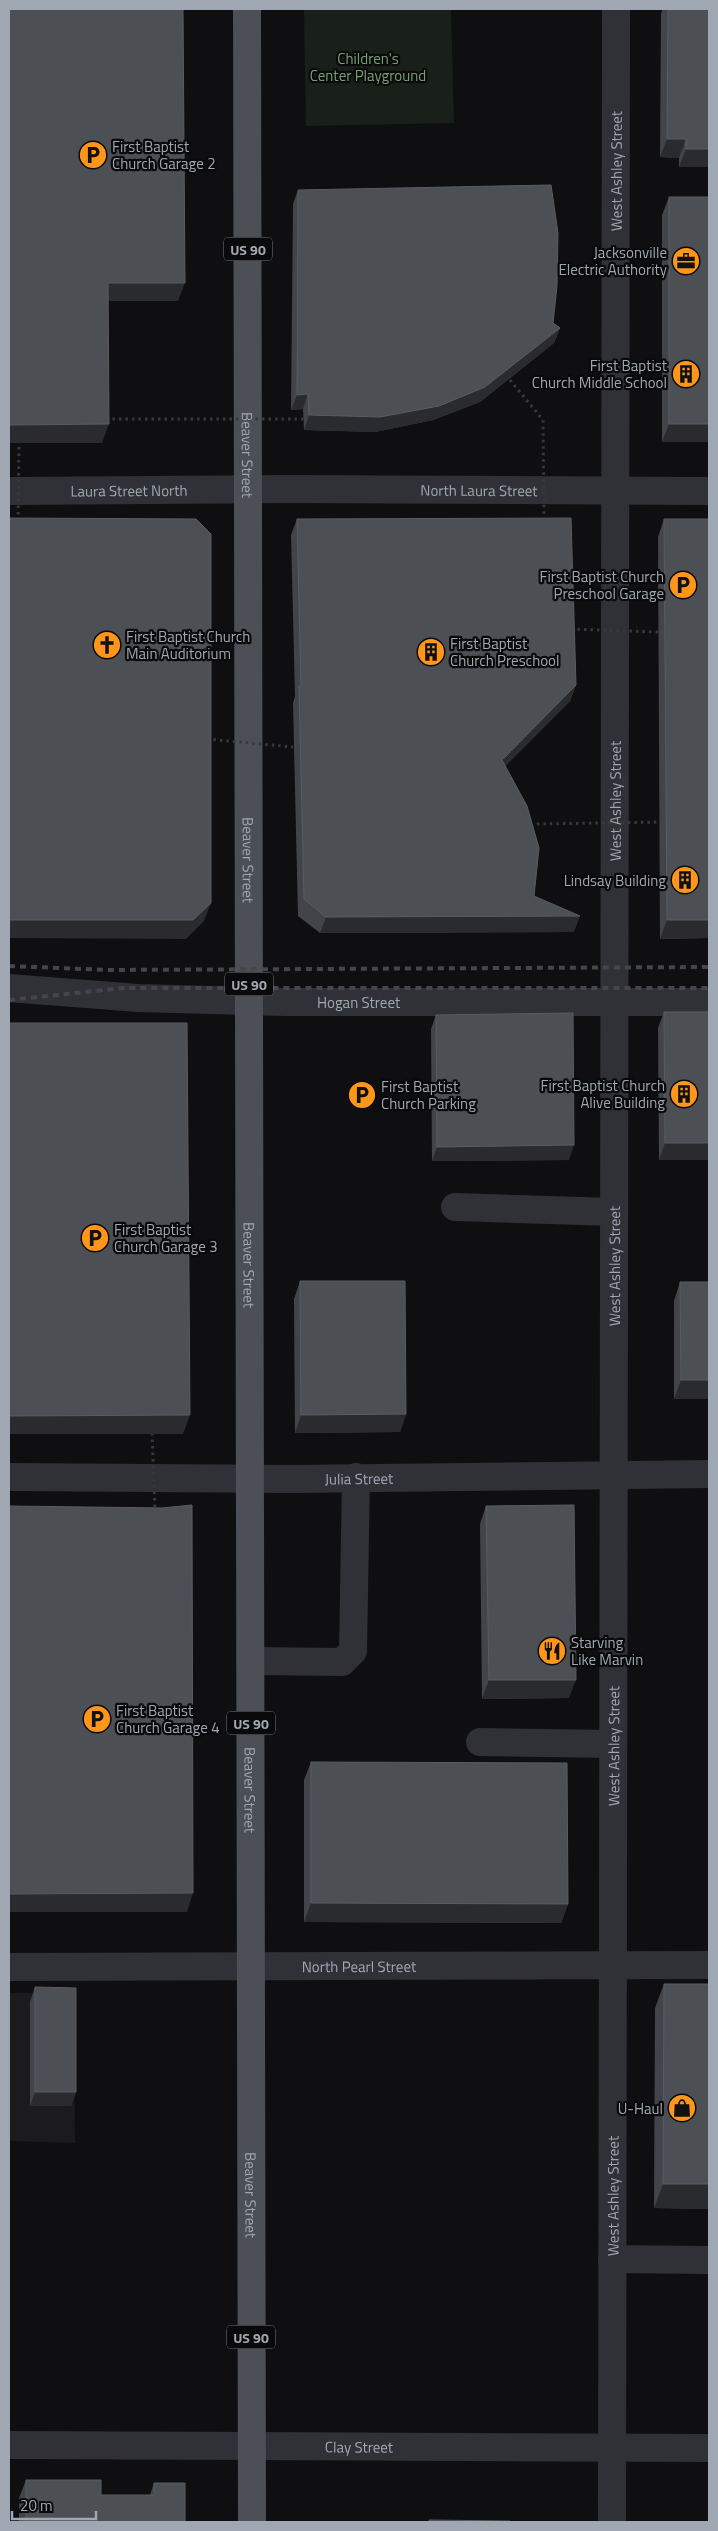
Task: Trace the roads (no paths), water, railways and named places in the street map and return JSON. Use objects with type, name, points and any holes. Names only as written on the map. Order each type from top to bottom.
[{"type":"main road","name":"Beaver Street","points":[[247,9],[252,2522]]},
{"type":"street","name":"West Ashley Street","points":[[612,2522],[616,9]]},
{"type":"street","name":"Laura Street North","points":[[9,491],[249,489]]},
{"type":"street","name":"North Laura Street","points":[[249,489],[709,491]]},
{"type":"street","name":"Hogan Street","points":[[9,988],[138,998],[250,1001],[709,1002]]},
{"type":"street","points":[[455,1207],[614,1212]]},
{"type":"street","name":"Julia Street","points":[[9,1477],[356,1478],[709,1474]]},
{"type":"street","points":[[251,1661],[342,1662],[353,1651],[356,1478]]},
{"type":"street","points":[[480,1742],[614,1744]]},
{"type":"street","name":"North Pearl Street","points":[[16,1970],[251,1967],[709,1966]]},
{"type":"street","points":[[612,2259],[709,2260]]},
{"type":"street","name":"Clay Street","points":[[9,2445],[709,2448]]},
{"type":"railway","points":[[9,966],[109,970],[709,967]]},
{"type":"railway","points":[[9,1000],[123,988],[709,988]]},
{"type":"place","name":"First Baptist Church Garage 2","points":[[93,155]]},
{"type":"place","name":"Jacksonville Electric Authority","points":[[686,261]]},
{"type":"place","name":"First Baptist Church Middle School","points":[[686,374]]},
{"type":"place","name":"First Baptist Church Preschool Garage","points":[[683,585]]},
{"type":"place","name":"First Baptist Church Main Auditorium","points":[[107,645]]},
{"type":"place","name":"First Baptist Church Preschool","points":[[431,652]]},
{"type":"place","name":"Lindsay Building","points":[[685,880]]},
{"type":"place","name":"First Baptist Church Alive Building","points":[[684,1094]]},
{"type":"place","name":"First Baptist Church Parking","points":[[362,1095]]},
{"type":"place","name":"First Baptist Church Garage 3","points":[[95,1238]]},
{"type":"place","name":"Starving Like Marvin","points":[[552,1651]]},
{"type":"place","name":"First Baptist Church Garage 4","points":[[97,1719]]},
{"type":"place","name":"U-Haul","points":[[682,2108]]},
{"type":"park label","name":"Children's Center Playground","points":[[368,66]]}]
